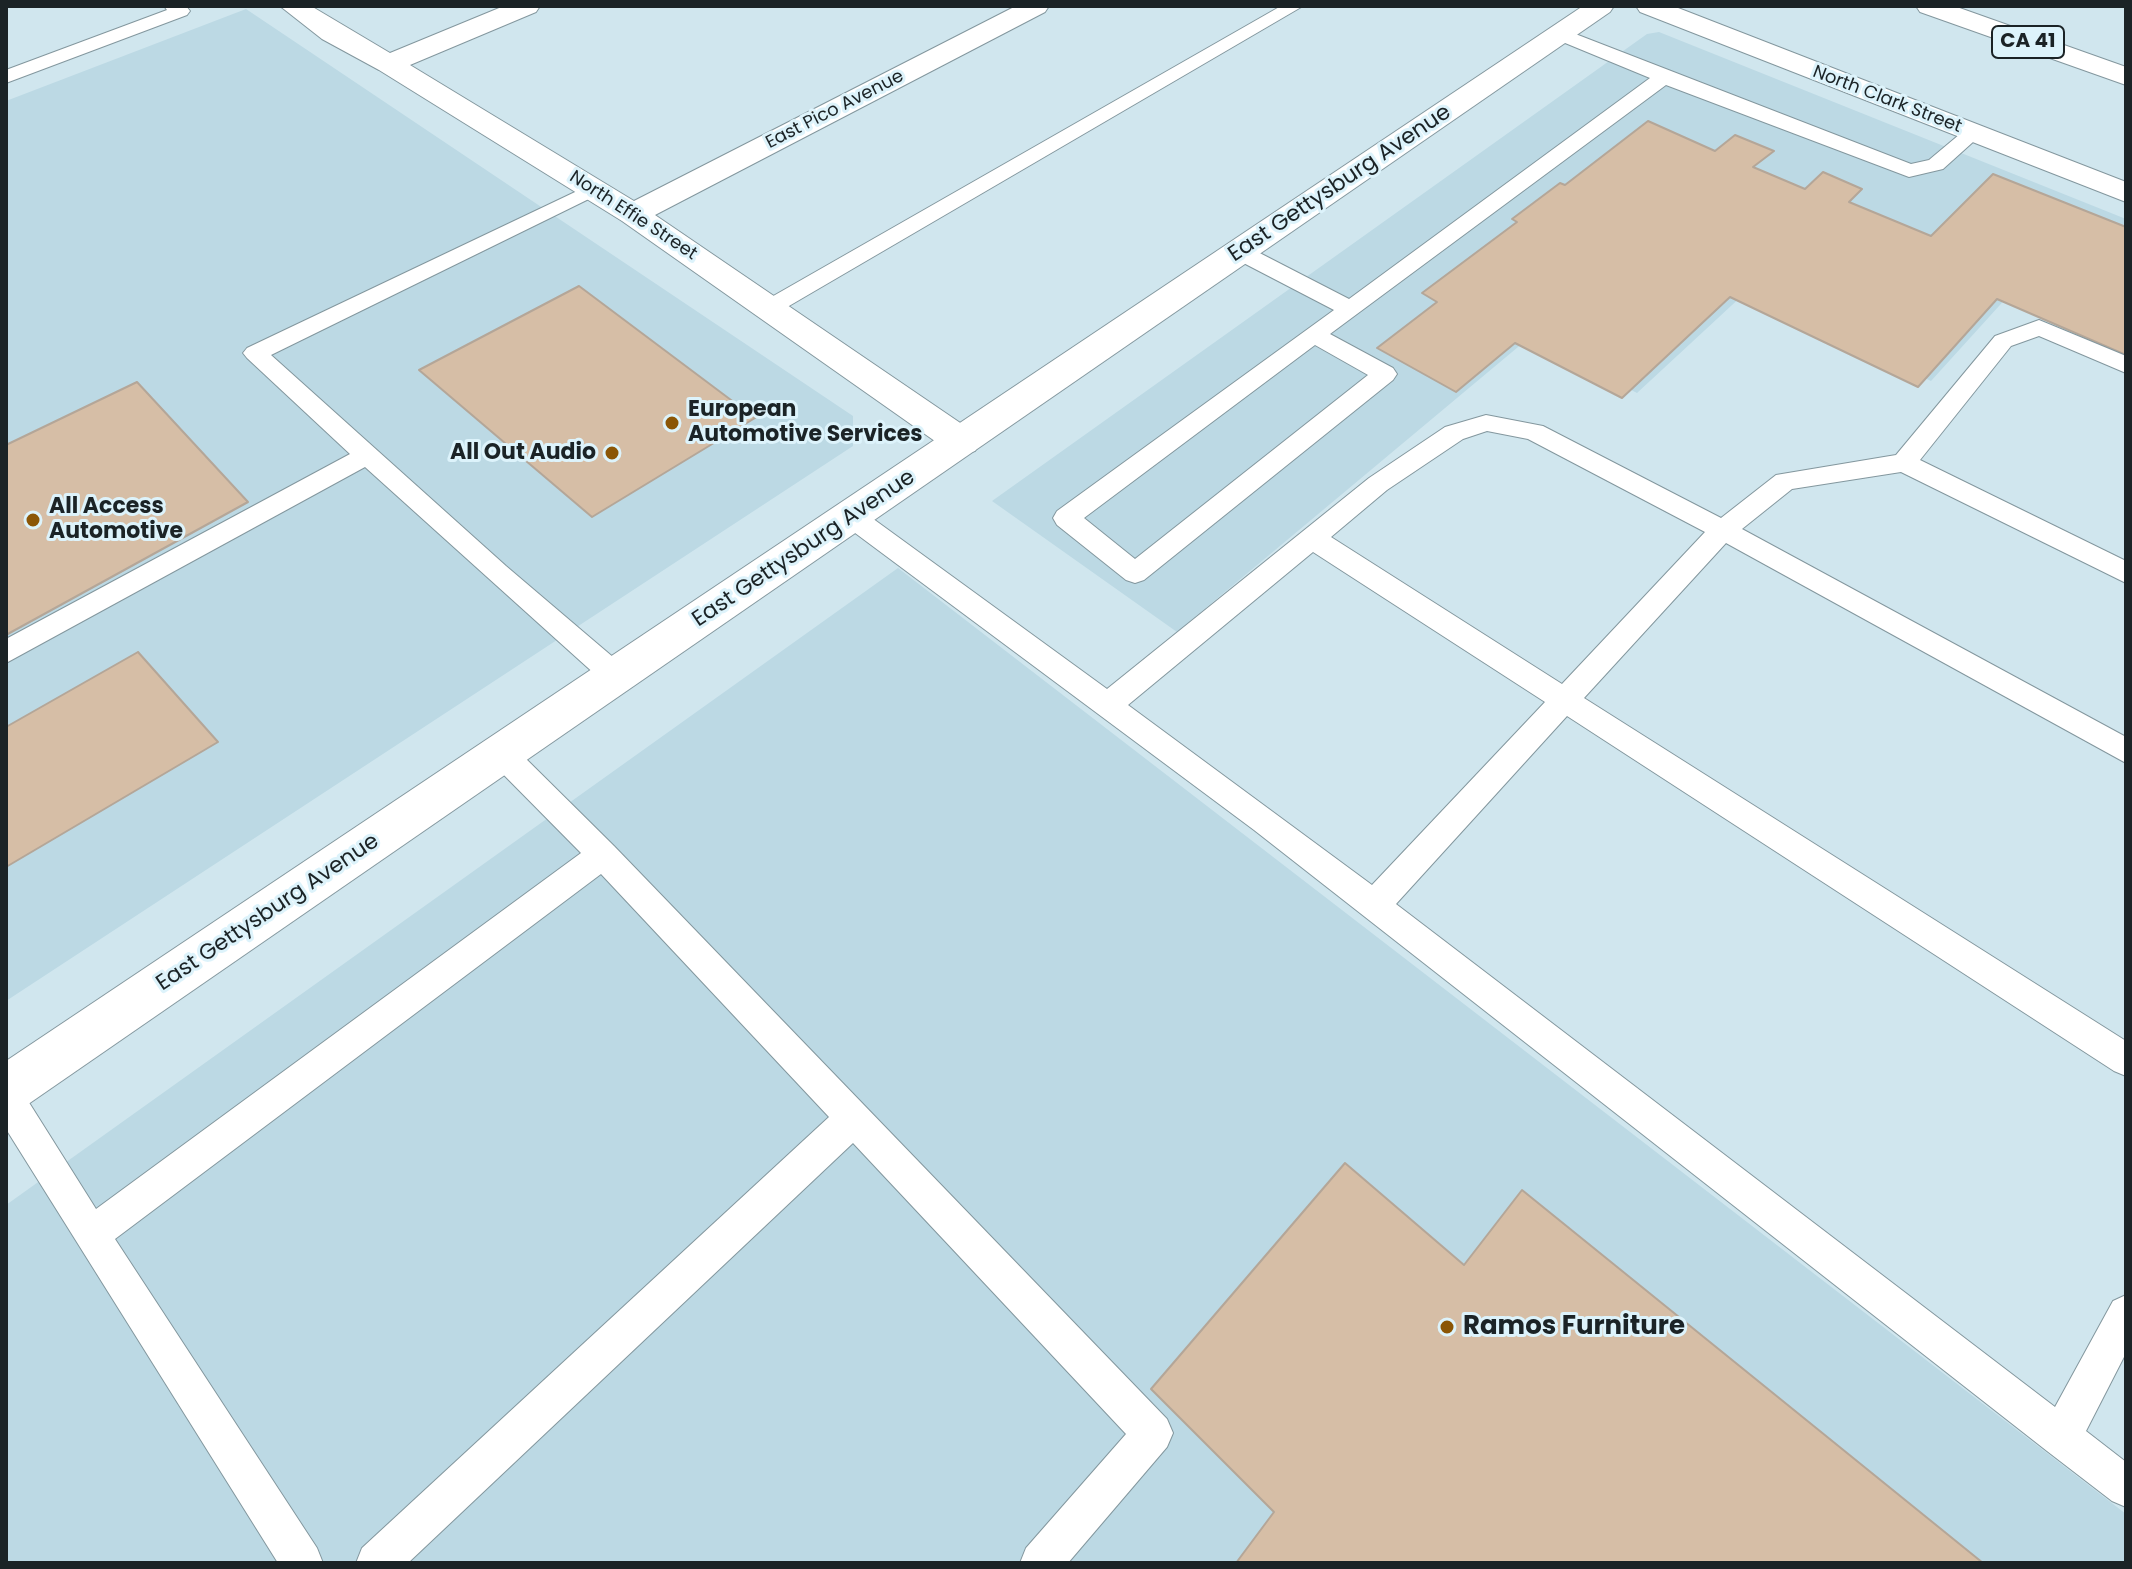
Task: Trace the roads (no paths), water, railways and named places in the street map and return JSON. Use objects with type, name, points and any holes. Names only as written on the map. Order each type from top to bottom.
[{"type":"main road","name":"North Effie Street","points":[[293,6],[332,33],[389,64],[633,214],[962,442]]},
{"type":"main road","points":[[389,64],[527,6]]},
{"type":"main road","name":"East Pico Avenue","points":[[633,214],[1036,6]]},
{"type":"main road","name":"East Gettysburg Avenue","points":[[6,1090],[1601,6]]},
{"type":"main road","name":"North Clark Street","points":[[1649,6],[2126,193]]},
{"type":"main road","name":"CA 41","points":[[1929,6],[2126,77]]},
{"type":"lane","points":[[6,77],[181,11],[173,6]]},
{"type":"lane","points":[[769,308],[1294,6]]},
{"type":"lane","points":[[1560,34],[1909,171],[1936,165],[1973,133]]},
{"type":"lane","points":[[1314,335],[1385,374],[1135,573],[1066,518],[1239,390],[1314,335],[1350,309],[1664,77]]},
{"type":"lane","points":[[594,189],[255,353],[497,573],[617,677]]},
{"type":"lane","points":[[1240,252],[1350,309]]},
{"type":"lane","points":[[1904,463],[2003,341],[2039,327],[2126,365]]},
{"type":"lane","points":[[1108,705],[1378,484],[1454,433],[1486,423],[1534,432],[1723,530],[2126,751]]},
{"type":"lane","points":[[6,652],[368,455]]},
{"type":"lane","points":[[1374,905],[1723,530],[1785,481],[1904,463],[2126,573]]},
{"type":"lane","points":[[852,517],[1374,905],[2126,1487]]},
{"type":"lane","points":[[1312,538],[2126,1060]]},
{"type":"lane","points":[[502,754],[603,855],[1153,1433],[1041,1563]]},
{"type":"lane","points":[[91,1235],[603,855]]},
{"type":"lane","points":[[6,1097],[302,1563]]},
{"type":"lane","points":[[377,1563],[852,1120]]},
{"type":"lane","points":[[2061,1437],[2126,1314]]},
{"type":"place","name":"European Automotive Services","points":[[672,423]]},
{"type":"place","name":"All Out Audio","points":[[612,453]]},
{"type":"place","name":"All Access Automotive","points":[[33,520]]},
{"type":"place","name":"Ramos Furniture","points":[[1447,1327]]}]
